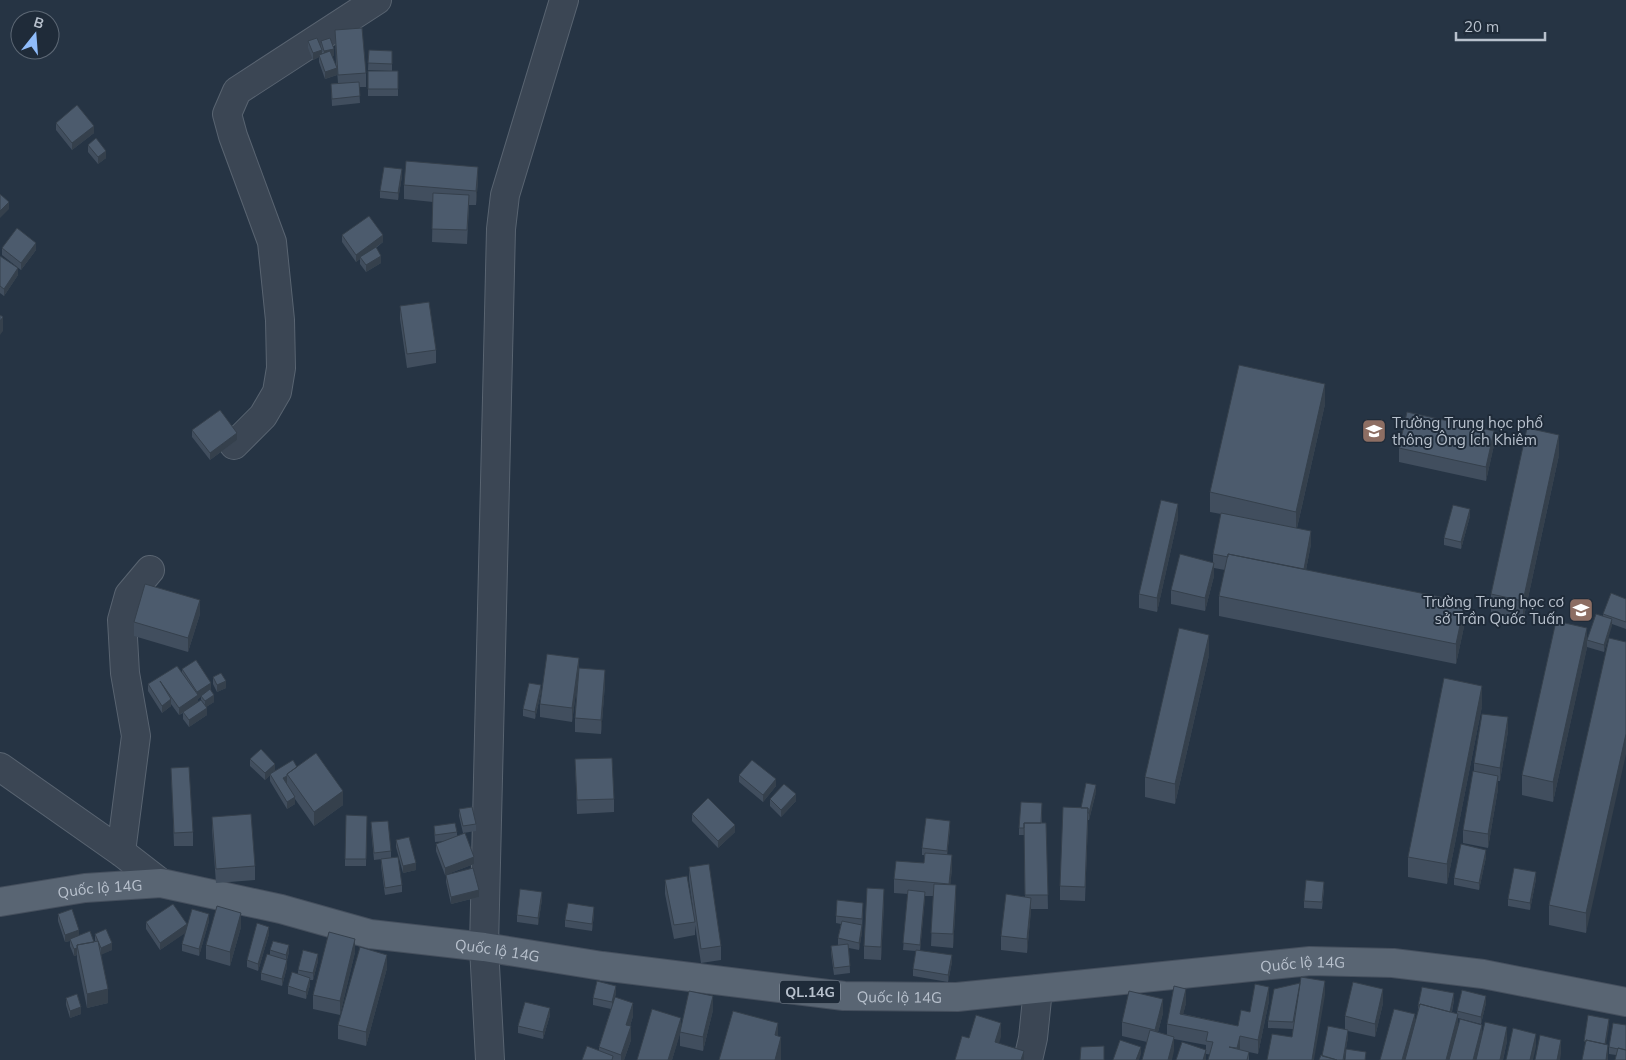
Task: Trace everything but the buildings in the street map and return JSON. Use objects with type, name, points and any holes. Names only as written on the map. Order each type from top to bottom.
[{"type":"main road","name":"Quốc lộ 14G","points":[[0,902],[85,888],[161,883],[282,909],[370,934],[484,947],[602,966],[844,996],[957,997],[1310,961],[1393,963],[1482,974],[1626,1002]]},
{"type":"street","points":[[234,445],[263,416],[277,392],[281,368],[280,320],[272,242],[232,136],[227,114],[237,91],[377,0]]},
{"type":"street","points":[[490,1060],[484,947],[501,229],[505,195],[564,0]]},
{"type":"street","points":[[121,852],[136,736],[125,673],[122,620],[129,595],[150,570]]},
{"type":"street","points":[[0,768],[121,852],[161,883]]},
{"type":"street","points":[[1028,1060],[1033,1038],[1038,988]]},
{"type":"place","name":"Trường Trung học phổ thông Ông Ích Khiêm","points":[[1374,431]]},
{"type":"place","name":"Trường Trung học cơ sở Trần Quốc Tuấn","points":[[1581,610]]}]
